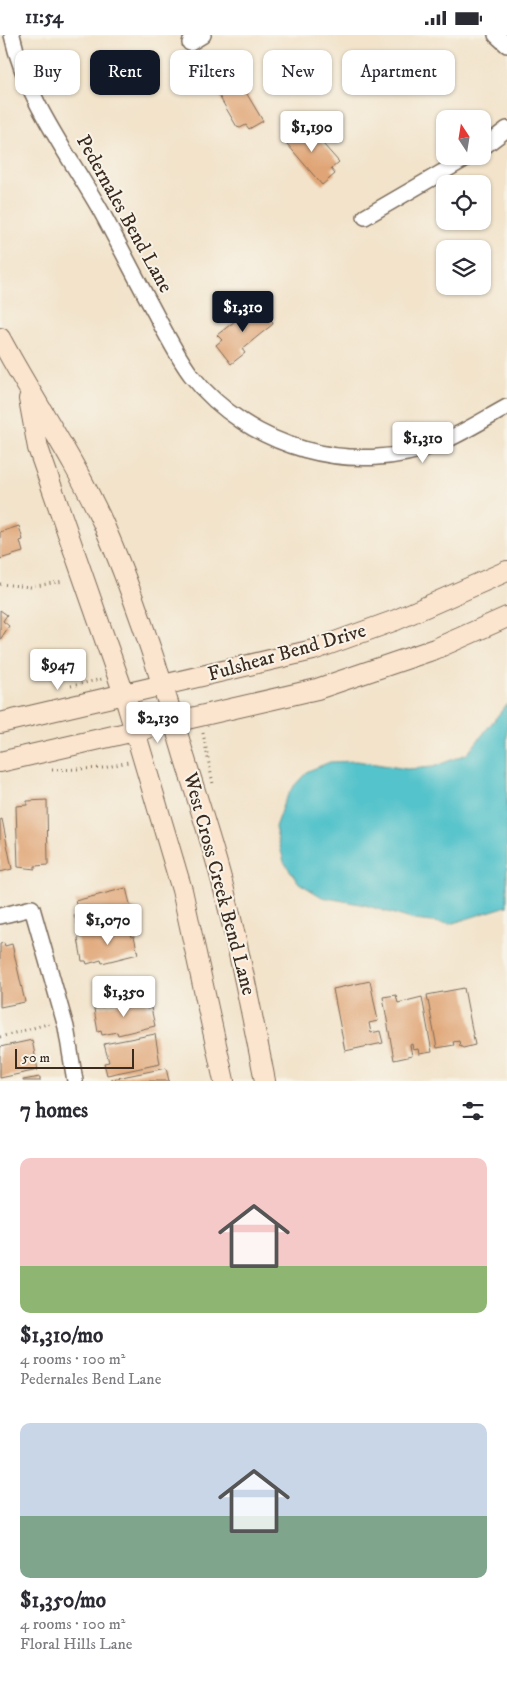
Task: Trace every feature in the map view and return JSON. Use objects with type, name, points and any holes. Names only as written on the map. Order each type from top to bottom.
[{"type":"main road","name":"West Cross Creek Bend Lane","points":[[0,338],[27,390],[61,442],[102,521],[130,589],[163,686],[222,881],[250,1002],[265,1081]]},
{"type":"main road","name":"West Cross Creek Bend Lane","points":[[27,390],[38,448],[124,694],[182,891],[224,1081]]},
{"type":"main road","name":"Fulshear Bend Drive","points":[[0,723],[276,659],[331,643],[396,619],[507,571]]},
{"type":"main road","name":"Fulshear Bend Drive","points":[[0,761],[272,701],[360,676],[435,649],[507,617]]},
{"type":"street","name":"Pedernales Bend Lane","points":[[12,35],[26,81],[102,212],[176,351],[191,375],[210,395],[252,428],[274,441],[299,449],[350,457],[379,456],[412,451],[440,442],[507,407]]},
{"type":"street","points":[[190,43],[203,35]]},
{"type":"street","points":[[496,35],[507,45]]},
{"type":"street","points":[[491,141],[507,129]]},
{"type":"street","points":[[365,217],[455,165]]},
{"type":"street","points":[[0,917],[32,908],[64,1020],[76,1081]]},
{"type":"path","points":[[0,584],[40,587],[63,581]]},
{"type":"path","points":[[46,770],[104,768],[130,762]]},
{"type":"path","points":[[0,1037],[31,1027],[64,1020]]},
{"type":"water","points":[[507,704],[507,906],[450,924],[414,920],[365,905],[322,897],[299,883],[284,862],[275,827],[284,802],[292,788],[308,771],[330,762],[357,761],[407,769],[433,767],[467,754]]},
{"type":"building","points":[[218,95],[248,95],[263,121],[249,129],[246,125],[240,128],[237,127]]},
{"type":"building","points":[[300,123],[305,129],[308,127],[339,162],[331,169],[335,174],[322,185],[282,138]]},
{"type":"building","points":[[257,304],[271,319],[273,324],[242,349],[245,353],[231,364],[216,345],[222,340],[217,335]]},
{"type":"building","points":[[19,526],[23,540],[20,541],[23,552],[0,559],[0,532]]},
{"type":"building","points":[[0,610],[7,615],[3,621],[9,626],[0,640]]},
{"type":"building","points":[[47,800],[48,865],[35,866],[35,869],[18,867],[16,806],[27,805],[27,801]]},
{"type":"building","points":[[2,819],[12,869],[0,872],[0,820]]},
{"type":"building","points":[[126,888],[131,908],[134,908],[136,918],[80,932],[74,916],[79,914],[75,901]]},
{"type":"building","points":[[128,926],[131,937],[134,936],[138,954],[102,963],[101,960],[87,964],[86,961],[82,961],[78,938]]},
{"type":"building","points":[[4,943],[5,946],[12,944],[25,1002],[0,1007],[0,944]]},
{"type":"building","points":[[370,981],[378,1021],[369,1023],[371,1033],[380,1031],[383,1043],[345,1051],[333,989]]},
{"type":"building","points":[[464,988],[475,1045],[463,1048],[460,1046],[459,1041],[453,1042],[454,1045],[437,1048],[427,995]]},
{"type":"building","points":[[396,995],[398,1003],[422,997],[432,1052],[419,1054],[418,1049],[413,1050],[412,1044],[410,1045],[412,1056],[394,1060],[383,997]]},
{"type":"building","points":[[145,998],[147,1009],[151,1008],[155,1026],[118,1035],[117,1032],[102,1035],[101,1031],[98,1032],[94,1009]]},
{"type":"building","points":[[155,1034],[160,1064],[107,1075],[104,1063],[109,1062],[104,1044]]},
{"type":"building","points":[[32,1040],[38,1070],[0,1078],[0,1047]]},
{"type":"building","points":[[166,1068],[169,1081],[112,1081],[112,1079]]},
{"type":"building","points":[[40,1077],[40,1081],[23,1081],[23,1080]]}]
